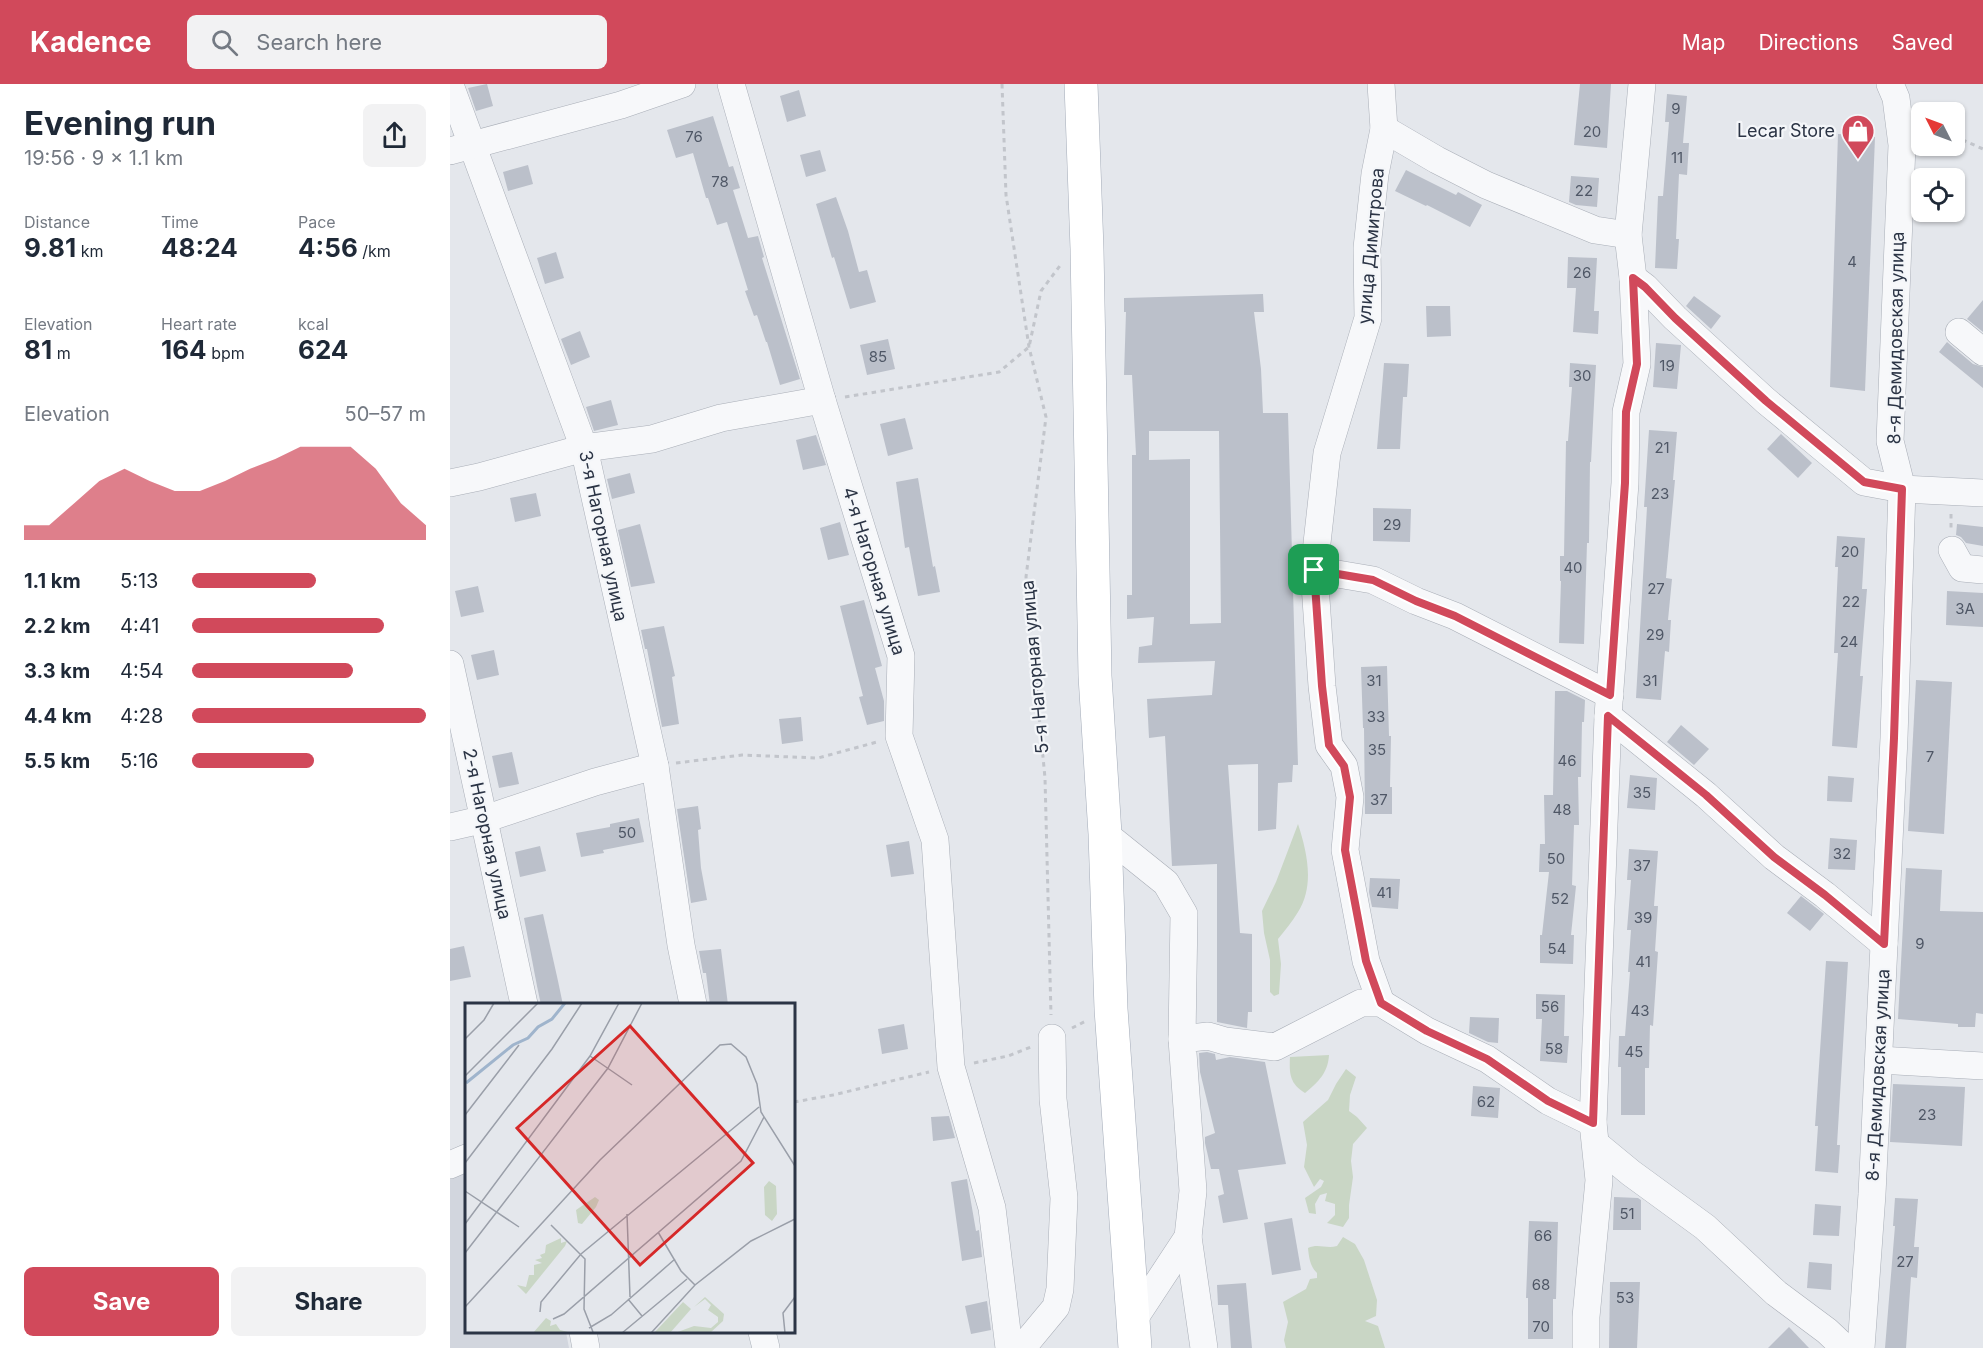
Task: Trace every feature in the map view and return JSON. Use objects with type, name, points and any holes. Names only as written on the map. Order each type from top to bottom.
[{"type":"main road","points":[[1081,84],[1087,249],[1095,676],[1111,1009],[1134,1335]]},
{"type":"street","points":[[461,148],[621,105],[682,84]]},
{"type":"street","name":"4-я Нагорная улица","points":[[731,84],[822,400],[901,656],[899,736],[936,840],[951,1067],[992,1208],[1010,1348]]},
{"type":"street","name":"улица Димитрова","points":[[1381,84],[1384,129],[1375,174],[1367,248],[1368,318],[1327,453],[1314,570],[1322,686],[1329,745],[1344,766],[1350,797],[1345,850],[1366,961],[1381,1003]]},
{"type":"street","points":[[1586,1348],[1586,1317],[1599,1180],[1595,1134],[1609,706],[1625,483],[1626,412],[1637,364],[1633,278],[1628,235],[1642,84]]},
{"type":"street","name":"8-я Демидовская улица","points":[[1861,1348],[1879,1060],[1894,738],[1902,489],[1890,441],[1902,145],[1896,98],[1890,84]]},
{"type":"street","name":"3-я Нагорная улица","points":[[450,85],[461,148],[584,448],[655,766],[681,945],[693,1003]]},
{"type":"street","points":[[1384,129],[1486,185],[1595,230],[1628,235]]},
{"type":"street","points":[[1633,278],[1766,401],[1864,482],[1902,489],[1983,493]]},
{"type":"street","points":[[1959,332],[1983,352]]},
{"type":"street","points":[[450,483],[584,448],[652,439],[721,418],[822,400]]},
{"type":"street","points":[[1952,550],[1962,568],[1983,570]]},
{"type":"street","points":[[1314,570],[1373,580],[1416,601],[1455,616],[1609,706],[1774,857],[1825,895],[1884,944]]},
{"type":"street","name":"2-я Нагорная улица","points":[[450,664],[524,1003]]},
{"type":"street","points":[[450,826],[485,819],[595,782],[655,766]]},
{"type":"street","points":[[1104,834],[1166,883],[1184,914],[1182,1039],[1193,1191],[1188,1237],[1204,1348]]},
{"type":"street","points":[[1182,1039],[1208,1036],[1225,1041],[1275,1047],[1361,1003],[1381,1003],[1427,1031],[1487,1059],[1595,1134],[1631,1173],[1705,1227],[1776,1293],[1827,1331],[1845,1348]]},
{"type":"street","points":[[1022,1348],[1056,1307],[1060,1289],[1064,1198],[1053,1099],[1052,1038]]},
{"type":"street","points":[[1879,1060],[1983,1066]]},
{"type":"street","points":[[450,1165],[465,1158]]},
{"type":"street","points":[[1134,1335],[1188,1237]]},
{"type":"street","points":[[584,1333],[586,1348]]},
{"type":"street","points":[[762,1333],[766,1348]]},
{"type":"path","name":"5-я Нагорная улица","points":[[1002,84],[1006,195],[1029,347],[1046,417],[1026,577],[1045,778],[1052,1038]]},
{"type":"path","points":[[1965,141],[1983,150]]},
{"type":"path","points":[[822,400],[999,372],[1029,347],[1041,291],[1064,260],[1087,249]]},
{"type":"path","points":[[1941,490],[1951,514],[1952,550]]},
{"type":"path","points":[[655,766],[742,755],[818,758],[899,736]]},
{"type":"path","points":[[795,1102],[951,1067]]},
{"type":"shaded area","points":[[465,1152],[465,1333],[566,1333],[569,1348],[450,1348],[450,1157]]},
{"type":"green space","points":[[1298,824],[1308,868],[1308,880],[1298,912],[1278,939],[1281,964],[1279,994],[1274,996],[1270,992],[1270,960],[1262,911],[1276,882]]},
{"type":"green space","points":[[1329,1055],[1322,1077],[1314,1085],[1305,1093],[1296,1086],[1290,1073],[1290,1057]]},
{"type":"green space","points":[[1346,1069],[1356,1077],[1350,1095],[1349,1111],[1367,1128],[1353,1144],[1349,1218],[1343,1227],[1327,1223],[1335,1215],[1335,1204],[1325,1201],[1327,1193],[1320,1195],[1315,1204],[1316,1214],[1309,1213],[1305,1198],[1321,1187],[1324,1181],[1320,1179],[1314,1187],[1304,1167],[1307,1145],[1303,1122],[1328,1100]]},
{"type":"green space","points":[[1343,1237],[1355,1244],[1364,1260],[1377,1300],[1376,1316],[1365,1321],[1378,1326],[1385,1348],[1286,1348],[1284,1340],[1288,1322],[1283,1302],[1306,1289],[1310,1279],[1317,1278],[1317,1273],[1310,1262],[1308,1248],[1337,1246]]},
{"type":"building","points":[[487,84],[493,106],[476,111],[468,88]]},
{"type":"building","points":[[1580,84],[1611,84],[1607,148],[1574,145]]},
{"type":"building","points":[[799,90],[806,116],[787,122],[780,96]]},
{"type":"building","points":[[1667,94],[1687,96],[1683,143],[1689,143],[1687,175],[1679,174],[1677,269],[1655,268],[1658,196],[1663,196],[1669,122],[1665,122]]},
{"type":"building","points":[[713,116],[729,167],[733,166],[740,188],[733,190],[748,238],[758,236],[764,257],[762,258],[800,379],[780,385],[757,315],[754,316],[745,291],[748,290],[727,222],[717,225],[708,198],[706,198],[693,153],[676,158],[667,130]]},
{"type":"building","points":[[1838,134],[1875,137],[1865,391],[1830,387]]},
{"type":"building","points":[[820,150],[826,171],[806,177],[800,155]]},
{"type":"building","points":[[528,165],[533,184],[508,191],[503,172]]},
{"type":"building","points":[[1406,170],[1482,205],[1470,227],[1395,191]]},
{"type":"building","points":[[1571,176],[1599,178],[1597,207],[1569,202]]},
{"type":"building","points":[[836,197],[859,272],[867,270],[876,302],[850,309],[816,204]]},
{"type":"building","points":[[556,252],[564,278],[545,284],[537,258]]},
{"type":"building","points":[[1568,257],[1597,258],[1594,311],[1599,311],[1598,334],[1573,332],[1576,288],[1567,288]]},
{"type":"building","points":[[1263,294],[1264,312],[1254,312],[1261,369],[1263,413],[1288,413],[1298,765],[1293,765],[1292,782],[1278,783],[1276,829],[1258,831],[1258,764],[1228,765],[1240,933],[1252,934],[1252,1012],[1248,1012],[1247,1028],[1217,1022],[1217,864],[1172,866],[1165,736],[1149,738],[1147,699],[1212,695],[1215,661],[1138,663],[1139,647],[1152,645],[1154,617],[1127,619],[1127,595],[1132,595],[1132,455],[1136,455],[1132,375],[1124,375],[1126,312],[1124,312],[1124,298]],"holes":[[[1149,431],[1219,431],[1221,623],[1190,624],[1190,459],[1149,460]]]},
{"type":"building","points":[[1694,296],[1721,316],[1711,329],[1686,306]]},
{"type":"building","points":[[1983,300],[1983,332],[1967,319]]},
{"type":"building","points":[[1426,306],[1450,306],[1451,336],[1427,337]]},
{"type":"building","points":[[580,331],[590,357],[571,365],[561,339]]},
{"type":"building","points":[[888,339],[895,369],[867,375],[860,345]]},
{"type":"building","points":[[1947,342],[1973,364],[1983,367],[1983,388],[1939,352]]},
{"type":"building","points":[[1656,343],[1681,345],[1677,389],[1653,387]]},
{"type":"building","points":[[1384,363],[1409,364],[1407,397],[1403,397],[1400,449],[1377,449]]},
{"type":"building","points":[[1570,363],[1596,365],[1590,462],[1584,644],[1559,643],[1560,556],[1564,556],[1566,441],[1568,441],[1572,387],[1569,387]]},
{"type":"building","points":[[611,400],[618,425],[594,431],[586,407]]},
{"type":"building","points":[[905,418],[913,449],[888,456],[880,424]]},
{"type":"building","points":[[1649,430],[1677,432],[1666,578],[1672,579],[1668,620],[1671,620],[1669,652],[1665,651],[1661,700],[1636,698]]},
{"type":"building","points":[[1781,434],[1812,463],[1798,478],[1767,449]]},
{"type":"building","points":[[816,435],[826,465],[803,470],[796,440]]},
{"type":"building","points":[[630,473],[635,493],[612,499],[607,479]]},
{"type":"building","points":[[918,478],[933,567],[935,566],[940,592],[918,596],[909,547],[905,548],[896,482]]},
{"type":"building","points":[[536,493],[541,516],[515,522],[510,498]]},
{"type":"building","points":[[1373,508],[1411,509],[1410,542],[1373,541]]},
{"type":"building","points":[[840,522],[849,555],[828,560],[820,528]]},
{"type":"building","points":[[640,524],[655,583],[631,587],[618,530]]},
{"type":"building","points":[[1957,524],[1983,527],[1983,546],[1966,543],[1956,535]]},
{"type":"building","points":[[1837,536],[1865,538],[1862,589],[1867,589],[1857,748],[1832,746],[1838,653],[1834,653]]},
{"type":"building","points":[[478,586],[484,612],[461,617],[455,591]]},
{"type":"building","points":[[1947,591],[1983,593],[1983,627],[1946,625]]},
{"type":"building","points":[[864,600],[882,666],[875,668],[884,701],[884,721],[867,725],[859,697],[863,696],[840,606]]},
{"type":"building","points":[[664,626],[675,676],[672,677],[679,724],[662,727],[647,649],[645,649],[641,630]]},
{"type":"building","points":[[494,650],[499,675],[477,680],[471,655]]},
{"type":"building","points":[[1387,666],[1392,814],[1365,814],[1361,667]]},
{"type":"building","points":[[1916,680],[1952,682],[1944,834],[1908,831]]},
{"type":"building","points":[[1555,691],[1567,691],[1585,700],[1584,722],[1582,722],[1581,777],[1578,777],[1579,825],[1574,825],[1572,885],[1576,886],[1571,935],[1574,935],[1573,964],[1540,963],[1540,935],[1542,935],[1549,872],[1539,872],[1540,844],[1545,844],[1544,795],[1553,795]]},
{"type":"building","points":[[801,717],[803,741],[782,744],[779,719]]},
{"type":"building","points":[[1681,725],[1709,749],[1694,765],[1667,742]]},
{"type":"building","points":[[512,752],[519,784],[499,788],[492,756]]},
{"type":"building","points":[[1630,775],[1657,778],[1655,810],[1627,808]]},
{"type":"building","points":[[1828,776],[1854,778],[1852,802],[1827,801]]},
{"type":"building","points":[[698,806],[701,829],[698,830],[701,868],[707,900],[691,903],[677,809]]},
{"type":"building","points":[[639,818],[644,842],[581,857],[576,833],[610,827],[610,824]]},
{"type":"building","points":[[1830,838],[1857,840],[1855,870],[1828,869]]},
{"type":"building","points":[[909,841],[914,874],[891,877],[886,845]]},
{"type":"building","points":[[540,846],[546,871],[520,877],[515,852]]},
{"type":"building","points":[[1629,849],[1658,851],[1654,906],[1658,906],[1655,951],[1658,952],[1653,1026],[1650,1025],[1649,1068],[1645,1068],[1645,1115],[1621,1115],[1621,1067],[1618,1067],[1619,1036],[1625,1036],[1630,972],[1628,972],[1631,930],[1627,930],[1631,880],[1627,880]]},
{"type":"building","points":[[1906,868],[1942,870],[1940,911],[1983,912],[1983,1014],[1976,1013],[1975,1027],[1898,1019]]},
{"type":"building","points":[[1370,878],[1400,879],[1398,909],[1372,907],[1369,892]]},
{"type":"building","points":[[1801,896],[1824,914],[1810,931],[1787,913]]},
{"type":"building","points":[[543,914],[563,1003],[541,1003],[524,918]]},
{"type":"building","points":[[464,946],[471,977],[450,981],[450,949]]},
{"type":"building","points":[[721,949],[728,1003],[710,1003],[706,973],[703,973],[699,951]]},
{"type":"building","points":[[1826,961],[1848,962],[1837,1145],[1840,1145],[1838,1173],[1815,1171],[1818,1126],[1815,1126]]},
{"type":"building","points":[[1536,994],[1565,995],[1564,1036],[1569,1036],[1567,1063],[1540,1061],[1542,1019],[1536,1019]]},
{"type":"building","points":[[1470,1017],[1499,1018],[1498,1043],[1488,1042],[1469,1033]]},
{"type":"building","points":[[904,1024],[908,1049],[882,1054],[878,1029]]},
{"type":"building","points":[[1199,1053],[1215,1054],[1216,1060],[1230,1057],[1265,1062],[1286,1164],[1238,1170],[1248,1219],[1223,1223],[1218,1196],[1224,1194],[1219,1169],[1211,1169],[1205,1143],[1205,1137],[1215,1133],[1200,1072]]},
{"type":"building","points":[[1893,1084],[1965,1087],[1962,1146],[1890,1142]]},
{"type":"building","points":[[1473,1086],[1500,1088],[1498,1118],[1471,1116]]},
{"type":"building","points":[[949,1116],[955,1138],[933,1141],[931,1117]]},
{"type":"building","points":[[967,1179],[976,1231],[979,1230],[982,1257],[962,1261],[951,1182]]},
{"type":"building","points":[[1614,1197],[1641,1200],[1641,1230],[1613,1230]]},
{"type":"building","points":[[1895,1198],[1918,1199],[1914,1247],[1919,1247],[1917,1278],[1911,1277],[1906,1348],[1885,1348],[1895,1226],[1893,1226]]},
{"type":"building","points":[[1815,1204],[1841,1206],[1839,1236],[1813,1235]]},
{"type":"building","points":[[1292,1218],[1301,1270],[1272,1275],[1264,1223]]},
{"type":"building","points":[[1529,1221],[1558,1222],[1553,1339],[1528,1339],[1528,1298],[1526,1298]]},
{"type":"building","points":[[1809,1262],[1832,1264],[1831,1290],[1807,1288]]},
{"type":"building","points":[[1610,1282],[1640,1282],[1637,1348],[1609,1348]]},
{"type":"building","points":[[1246,1283],[1252,1348],[1231,1348],[1228,1305],[1218,1305],[1217,1285]]},
{"type":"building","points":[[987,1301],[991,1330],[971,1334],[965,1306]]},
{"type":"building","points":[[1789,1327],[1809,1348],[1768,1348]]},
{"type":"place","name":"Lecar Store","points":[[1858,160]]},
{"type":"route","points":[[1633,278],[1766,401],[1864,482],[1902,489],[1894,738],[1884,944],[1825,895],[1774,857],[1706,795],[1608,716],[1593,1123],[1548,1101],[1487,1059],[1427,1031],[1381,1003],[1366,961],[1345,850],[1350,797],[1344,766],[1329,745],[1322,686],[1314,570],[1373,580],[1416,601],[1455,616],[1610,695],[1625,483],[1626,412],[1637,364],[1633,278]]}]
